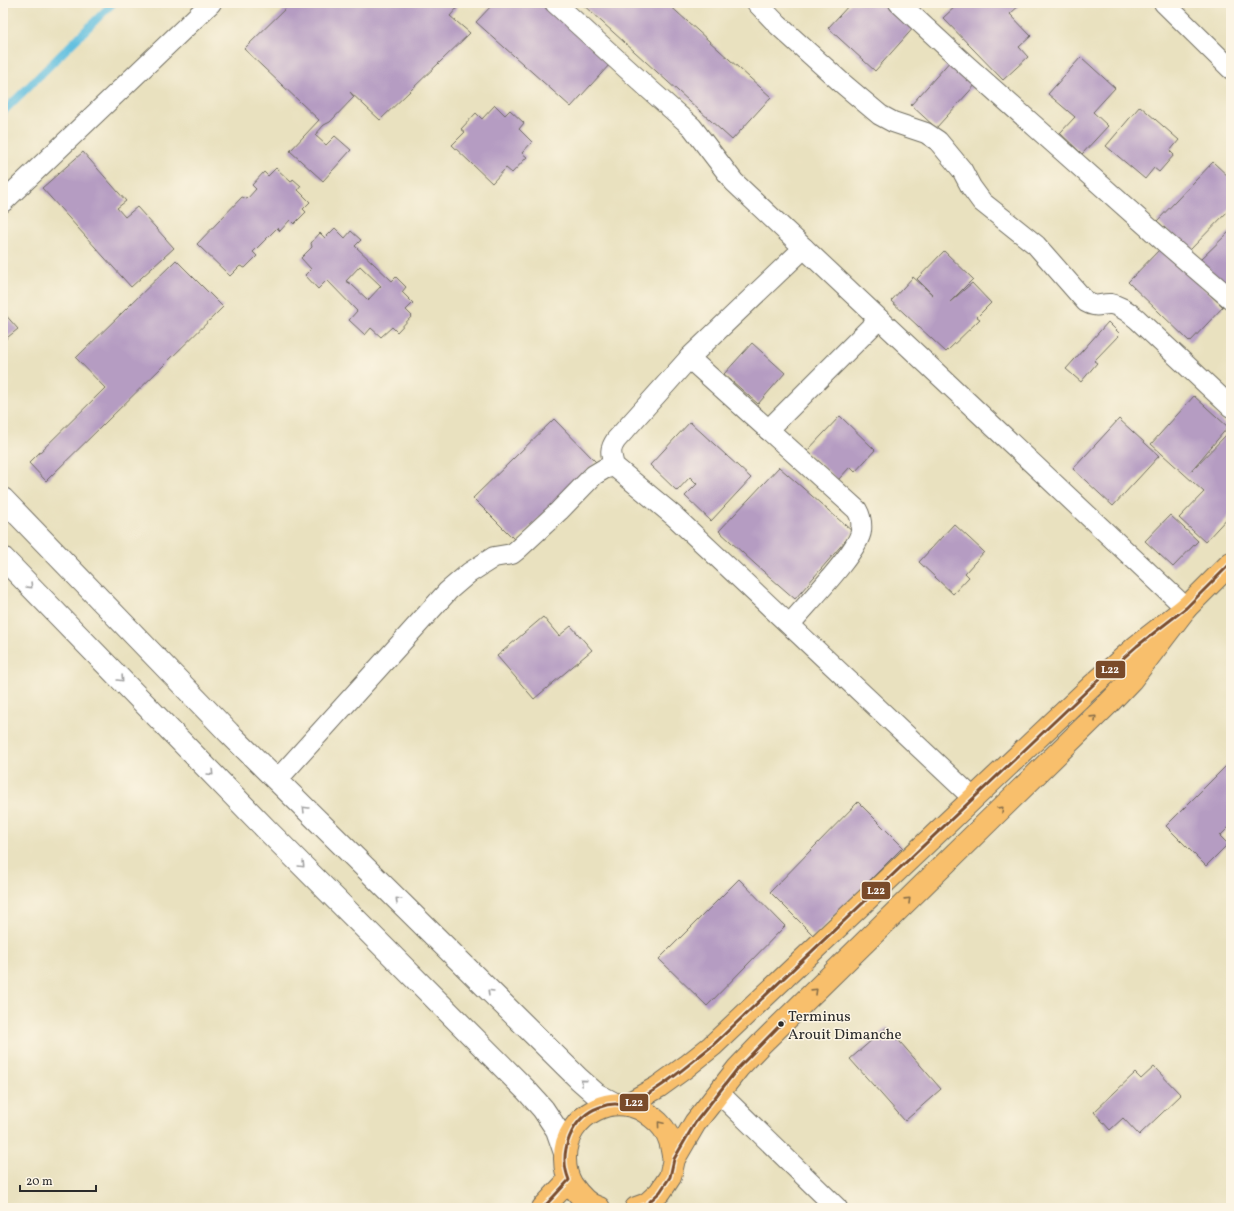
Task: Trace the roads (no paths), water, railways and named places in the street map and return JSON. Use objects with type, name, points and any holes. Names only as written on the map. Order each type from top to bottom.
[{"type":"main road","points":[[599,1208],[594,1207],[579,1195],[569,1180],[565,1167],[565,1153],[568,1138],[576,1125],[587,1115],[600,1107],[622,1104],[658,1087],[712,1046],[1113,666],[1186,608],[1231,563]]},
{"type":"main road","points":[[636,1208],[647,1204],[660,1192],[670,1177],[674,1159],[695,1123],[738,1068],[1109,703],[1131,680],[1186,608]]},
{"type":"main road","points":[[622,1104],[646,1111],[661,1124],[670,1140],[674,1159]]},
{"type":"main road","points":[[543,1208],[569,1180]]},
{"type":"street","points":[[3,202],[211,3]]},
{"type":"street","points":[[555,3],[692,127],[734,182],[1186,608]]},
{"type":"street","points":[[757,3],[778,25],[880,115],[893,122],[938,140],[962,170],[971,187],[982,202],[1036,245],[1086,302],[1092,306],[1110,304],[1122,307],[1137,319],[1231,407]]},
{"type":"street","points":[[899,3],[1167,244],[1231,299]]},
{"type":"street","points":[[1164,3],[1231,69]]},
{"type":"street","points":[[804,248],[689,358],[616,440],[611,448],[614,466],[674,516],[973,798]]},
{"type":"street","points":[[768,430],[879,319]]},
{"type":"street","points":[[689,358],[857,510],[862,519],[861,532],[858,542],[844,562],[790,624]]},
{"type":"street","points":[[277,780],[448,591],[469,573],[494,558],[512,554],[559,511],[594,475],[604,469],[614,466]]},
{"type":"street","points":[[3,499],[229,733],[573,1073],[596,1094],[622,1104]]},
{"type":"street","points":[[3,558],[272,834],[526,1090],[543,1109],[557,1130],[565,1153]]},
{"type":"street","points":[[719,1093],[837,1208]]},
{"type":"waterway","points":[[3,112],[113,3]]},
{"type":"place","name":"Terminus Arouit Dimanche","points":[[781,1024]]}]
